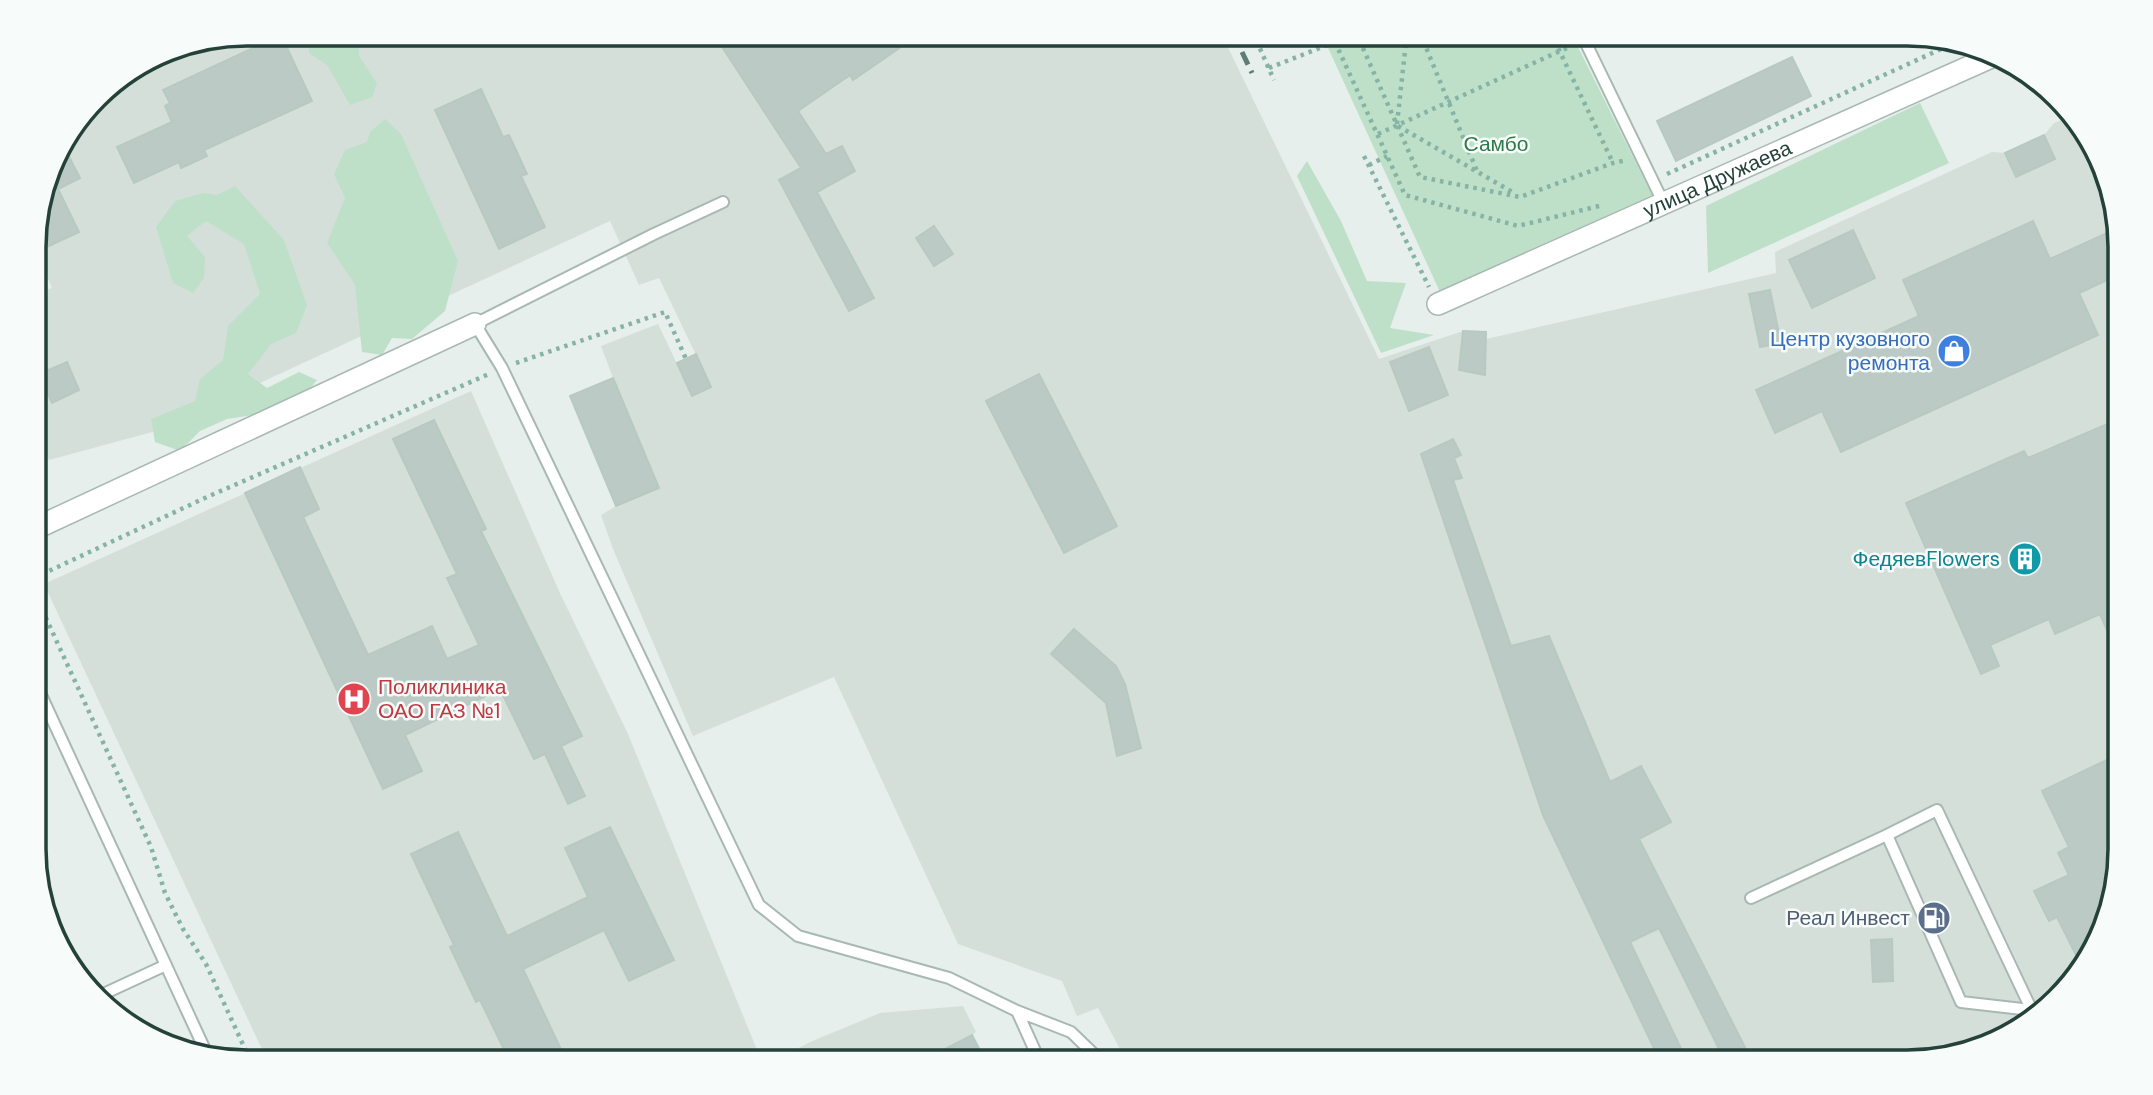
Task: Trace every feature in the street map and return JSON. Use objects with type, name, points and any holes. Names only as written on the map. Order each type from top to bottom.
[{"type":"street","name":"улица Дружаева","points":[[1438,304],[1982,61]]},
{"type":"street","points":[[46,524],[475,324]]},
{"type":"lane","points":[[1587,46],[1663,202]]},
{"type":"lane","points":[[723,202],[475,324],[502,368],[759,905],[797,936],[949,978],[1017,1012],[1070,1032],[1089,1049]]},
{"type":"lane","points":[[45,704],[203,1045]]},
{"type":"lane","points":[[1751,898],[1937,810],[2030,1007]]},
{"type":"lane","points":[[1888,835],[1961,1002],[2024,1012]]},
{"type":"lane","points":[[107,993],[166,965]]},
{"type":"lane","points":[[1017,1012],[1034,1050]]},
{"type":"path","points":[[1259,46],[1274,79]]},
{"type":"path","points":[[1269,68],[1325,46]]},
{"type":"path","points":[[1337,46],[1405,195],[1518,226],[1607,204]]},
{"type":"path","points":[[1362,46],[1420,177],[1520,197],[1613,163],[1642,158]]},
{"type":"path","points":[[1397,125],[1406,46]]},
{"type":"path","points":[[1425,46],[1476,172]]},
{"type":"path","points":[[1557,46],[1613,163]]},
{"type":"path","points":[[1378,134],[1568,46]]},
{"type":"path","points":[[1653,181],[1942,49]]},
{"type":"path","points":[[1397,125],[1520,197]]},
{"type":"path","points":[[1364,156],[1438,304]]},
{"type":"path","points":[[1369,165],[1387,156]]},
{"type":"path","points":[[45,573],[206,497],[502,368],[665,312],[686,359]]},
{"type":"path","points":[[45,619],[151,847],[165,893],[183,929],[206,964],[245,1050]]},
{"type":"shaded area","points":[[1227,46],[1379,359],[1463,331],[1486,332],[1486,339],[1776,273],[1775,252],[1992,152],[2005,153],[2044,135],[2054,123],[2062,120],[2081,146],[2092,169],[2101,194],[2108,246],[2108,849],[2101,901],[2087,938],[2074,960],[2039,1000],[1996,1029],[1946,1046],[1920,1049],[1120,1049],[1098,1008],[1077,1016],[1062,981],[958,944],[834,677],[693,736],[613,549],[601,515],[616,506],[570,396],[613,378],[601,346],[658,324],[692,395],[711,386],[659,278],[639,285],[610,221],[156,431],[49,460],[46,452],[46,290],[52,288],[46,273],[49,207],[66,157],[79,135],[104,104],[146,72],[182,56],[220,47]]},
{"type":"shaded area","name":"Поликлиника ОАО ГАЗ №1","points":[[471,391],[559,591],[628,734],[757,1050],[262,1050],[45,583]]},
{"type":"shaded area","points":[[963,1006],[976,1032],[972,1035],[980,1050],[795,1050],[880,1013]]},
{"type":"green space","points":[[309,46],[359,46],[359,56],[377,83],[372,97],[350,105],[327,65],[309,53]]},
{"type":"green space","name":"Самбо","points":[[1327,46],[1578,46],[1653,197],[1440,292]]},
{"type":"green space","points":[[1920,103],[1949,163],[1708,273],[1706,206]]},
{"type":"green space","points":[[385,119],[401,134],[458,261],[445,311],[412,339],[392,338],[382,355],[362,352],[355,285],[327,243],[345,198],[334,174],[345,150],[367,142],[370,132]]},
{"type":"green space","points":[[1307,161],[1341,221],[1367,281],[1406,283],[1390,328],[1434,335],[1381,353],[1297,176]]},
{"type":"green space","points":[[235,186],[284,240],[307,305],[296,333],[271,344],[248,374],[267,388],[299,372],[317,380],[302,398],[259,414],[227,419],[200,431],[180,451],[155,442],[151,419],[195,401],[200,379],[223,360],[228,326],[260,294],[244,244],[206,221],[187,236],[205,257],[204,278],[193,293],[173,283],[156,227],[175,201],[203,193],[217,195]]},
{"type":"building","points":[[257,46],[286,46],[312,101],[204,150],[207,156],[181,168],[179,162],[134,183],[117,147],[172,122],[165,106],[170,103],[163,90]]},
{"type":"building","points":[[721,46],[902,46],[853,80],[850,75],[798,111],[826,154],[842,146],[855,171],[817,192],[874,298],[849,311],[779,180],[801,168]]},
{"type":"building","points":[[1792,57],[1811,96],[1676,161],[1657,121]]},
{"type":"building","points":[[481,89],[503,137],[509,135],[527,174],[521,176],[545,227],[499,249],[435,110]]},
{"type":"building","points":[[2044,135],[2055,159],[2016,177],[2005,153]]},
{"type":"building","points":[[68,154],[80,178],[58,189],[79,232],[46,247],[52,194]]},
{"type":"building","name":"Центр кузовного ремонта","points":[[2033,221],[2050,259],[2107,233],[2108,280],[2079,293],[2098,335],[1841,452],[1822,411],[1775,433],[1756,390],[1919,316],[1903,280]]},
{"type":"building","points":[[934,226],[953,254],[934,266],[916,238]]},
{"type":"building","points":[[1853,230],[1875,278],[1812,308],[1789,260]]},
{"type":"building","points":[[1770,290],[1781,343],[1760,347],[1749,294]]},
{"type":"building","points":[[1463,331],[1486,332],[1485,375],[1459,370]]},
{"type":"building","points":[[1429,347],[1448,395],[1409,411],[1390,362]]},
{"type":"building","points":[[696,354],[711,387],[692,396],[677,363]]},
{"type":"building","points":[[67,362],[79,390],[52,403],[46,389],[46,371]]},
{"type":"building","points":[[1039,374],[1117,526],[1064,553],[986,401]]},
{"type":"building","points":[[613,378],[659,488],[616,506],[570,396]]},
{"type":"building","points":[[434,420],[486,529],[481,531],[582,736],[561,746],[585,796],[568,804],[545,754],[534,759],[500,689],[405,735],[422,771],[383,789],[245,493],[300,467],[319,509],[303,517],[368,655],[432,626],[447,659],[479,645],[447,578],[457,574],[393,439]]},
{"type":"building","name":"ФедяевFlowers","points":[[2108,424],[2108,633],[2100,614],[2055,634],[2049,619],[1990,645],[1999,666],[1981,674],[1906,503],[2024,451],[2028,458]]},
{"type":"building","points":[[1453,439],[1461,455],[1454,458],[1462,478],[1453,480],[1511,646],[1549,636],[1610,782],[1641,766],[1671,822],[1639,839],[1746,1049],[1719,1049],[1659,928],[1630,942],[1681,1049],[1654,1049],[1543,815],[1421,454]]},
{"type":"building","points":[[1074,629],[1116,666],[1125,684],[1141,748],[1117,756],[1106,703],[1051,654]]},
{"type":"building","points":[[2108,759],[2106,875],[2097,913],[2076,956],[2057,917],[2049,921],[2034,891],[2069,875],[2058,853],[2069,847],[2042,791]]},
{"type":"building","points":[[610,827],[674,960],[629,981],[604,930],[523,969],[561,1050],[504,1050],[480,1000],[476,1002],[450,947],[454,945],[411,854],[458,832],[507,936],[588,897],[565,848]]},
{"type":"building","points":[[1892,939],[1893,981],[1873,982],[1871,940]]},
{"type":"building","points":[[972,1035],[980,1050],[944,1050]]},
{"type":"railway","points":[[1239,46],[1252,73]]},
{"type":"place","name":"Центр кузовного ремонта","points":[[1954,351]]},
{"type":"place","name":"ФедяевFlowers","points":[[2025,559]]},
{"type":"place","name":"Поликлиника ОАО ГАЗ №1","points":[[354,699]]},
{"type":"place","name":"Реал Инвест","points":[[1934,918]]}]
